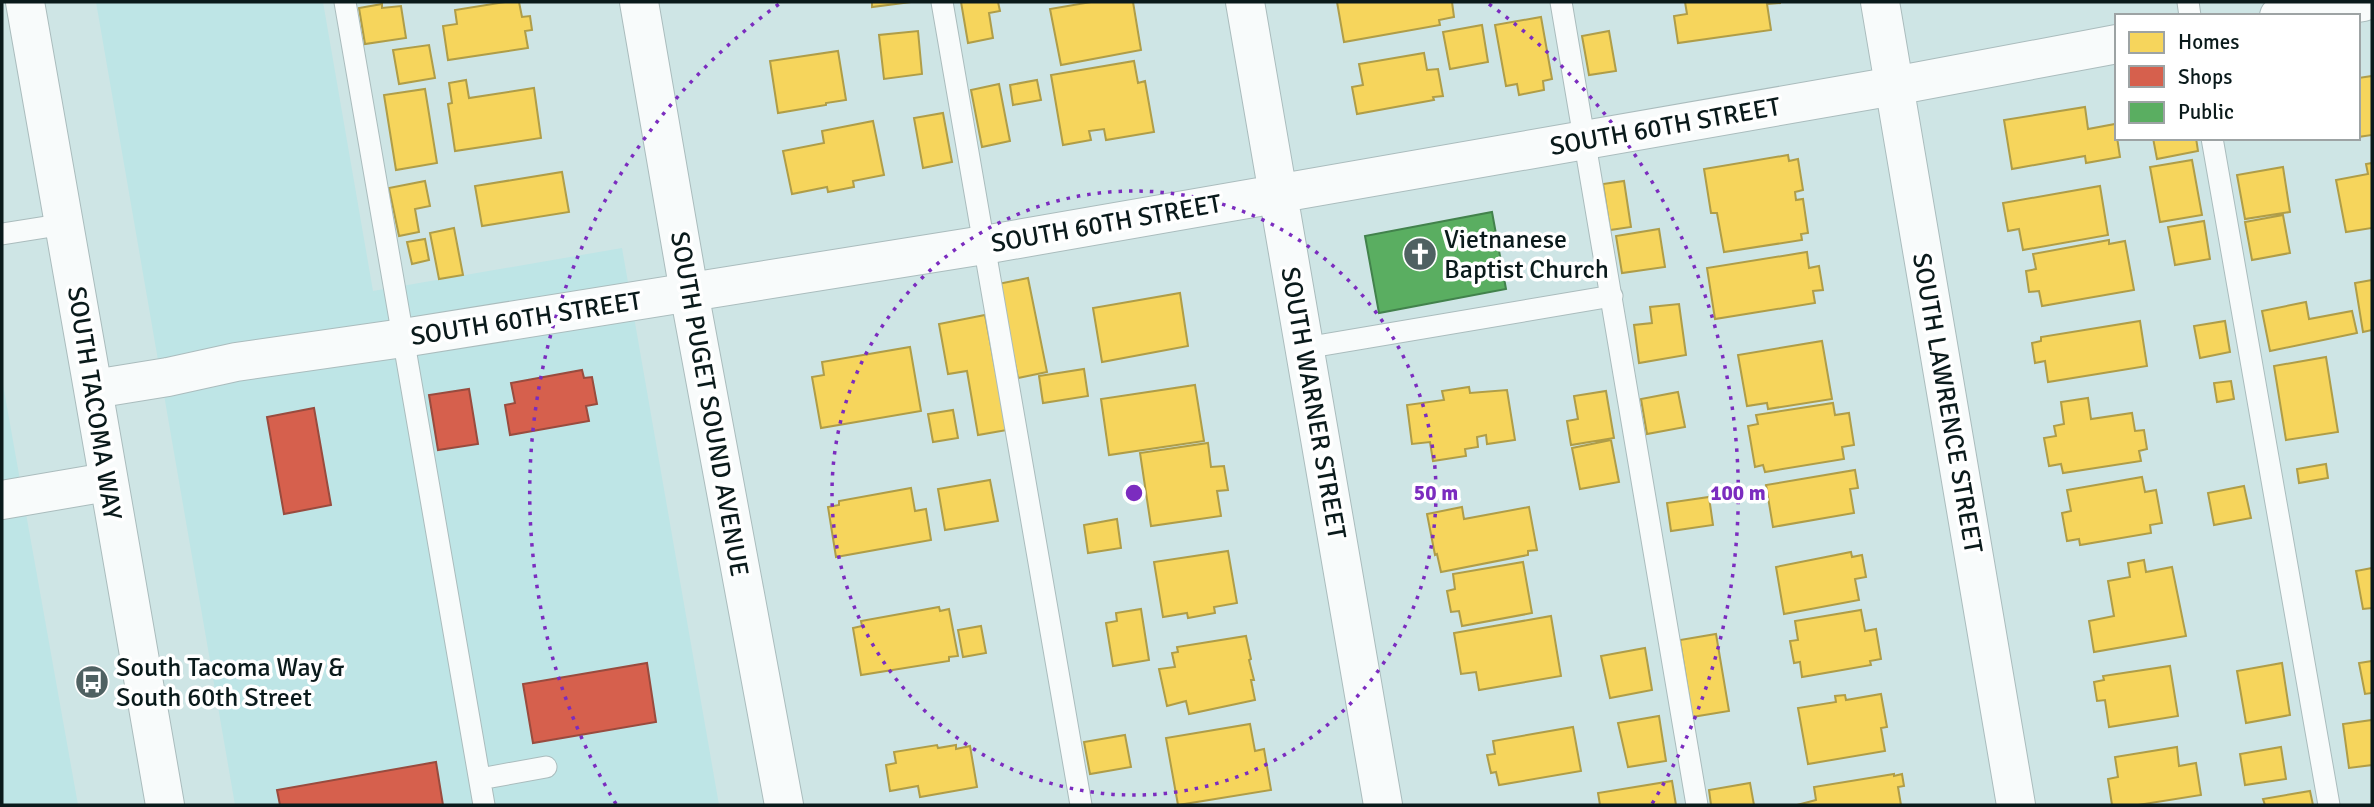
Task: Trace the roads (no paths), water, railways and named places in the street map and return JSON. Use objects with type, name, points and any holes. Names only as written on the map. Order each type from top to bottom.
[{"type":"street","name":"SOUTH TACOMA WAY","points":[[24,2],[165,805]]},
{"type":"street","name":"SOUTH PUGET SOUND AVENUE","points":[[639,2],[689,292],[784,805]]},
{"type":"street","name":"SOUTH WARNER STREET","points":[[1245,2],[1383,805]]},
{"type":"street","name":"SOUTH LAWRENCE STREET","points":[[1880,2],[2017,805]]},
{"type":"street","points":[[2291,14],[2363,2]]},
{"type":"street","name":"SOUTH 60TH STREET","points":[[94,389],[169,377],[236,362],[984,245],[1894,86],[2115,44]]},
{"type":"street","points":[[2,500],[107,482]]},
{"type":"lane","points":[[345,2],[484,805]]},
{"type":"lane","points":[[942,2],[1081,805]]},
{"type":"lane","points":[[1561,2],[1697,805]]},
{"type":"lane","points":[[2212,140],[2329,805]]},
{"type":"lane","points":[[2,234],[65,224]]},
{"type":"lane","points":[[1305,348],[1612,296]]},
{"type":"lane","points":[[480,779],[546,766]]},
{"type":"place","name":"Vietnanese Baptist Church","points":[[1420,254]]},
{"type":"place","name":"South Tacoma Way & South 60th Street","points":[[92,682]]}]
